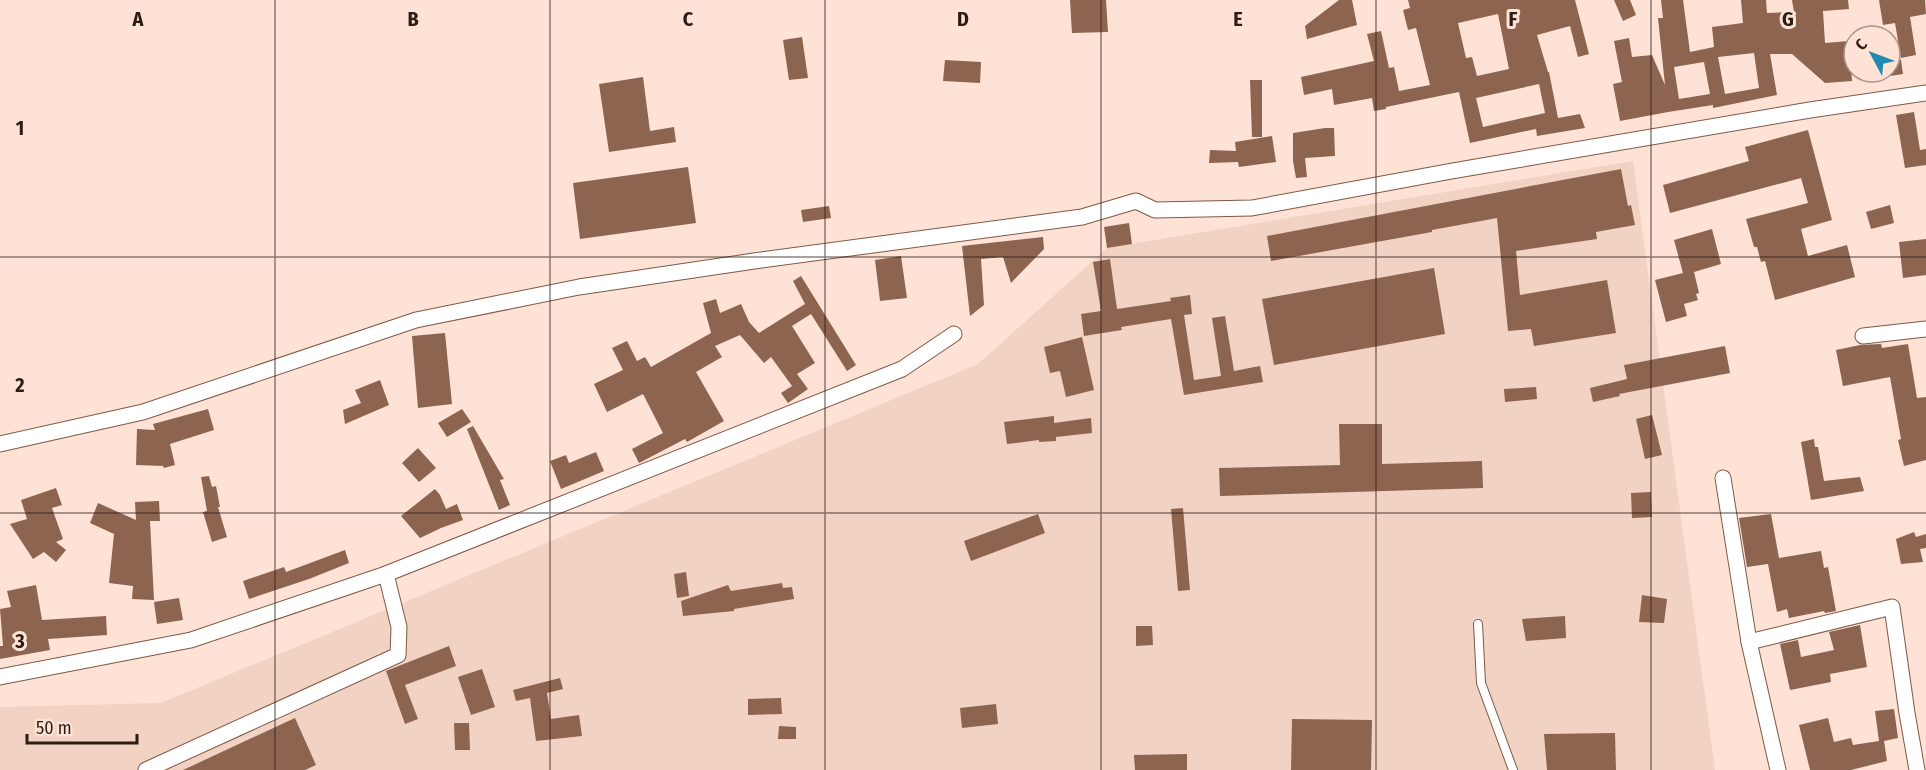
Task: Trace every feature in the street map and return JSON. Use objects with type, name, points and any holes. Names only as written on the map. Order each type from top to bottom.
[{"type":"street","points":[[0,444],[143,412],[416,320],[579,287],[754,261],[1082,218],[1136,201],[1155,210],[1252,208],[1798,112],[1926,93]]},
{"type":"street","points":[[1863,336],[1926,329]]},
{"type":"street","points":[[0,678],[191,640],[387,574],[902,369],[954,334]]},
{"type":"street","points":[[1723,478],[1749,642],[1778,770]]},
{"type":"street","points":[[146,770],[398,655],[399,627],[387,574]]},
{"type":"street","points":[[1749,642],[1892,608],[1906,713],[1917,770]]},
{"type":"lane","points":[[1478,624],[1481,683],[1513,770]]},
{"type":"shaded area","points":[[1633,161],[1715,770],[0,770],[0,707],[161,703],[978,364],[1107,248]]},
{"type":"building","points":[[1070,0],[1106,0],[1108,32],[1072,33]]},
{"type":"building","points":[[1339,0],[1352,0],[1357,25],[1307,39],[1305,26]]},
{"type":"building","points":[[1408,0],[1575,0],[1589,54],[1578,57],[1570,26],[1537,35],[1549,72],[1558,118],[1580,114],[1585,128],[1537,136],[1536,129],[1470,143],[1459,92],[1374,111],[1372,98],[1334,105],[1332,89],[1304,95],[1301,77],[1374,61],[1367,34],[1381,31],[1389,68],[1394,67],[1399,91],[1430,85],[1416,28],[1408,30],[1403,10],[1410,8]],"holes":[[[1498,14],[1509,69],[1477,76],[1472,57],[1466,58],[1458,23]],[[1539,84],[1545,113],[1483,127],[1476,98]]]},
{"type":"building","points":[[1614,0],[1630,0],[1636,15],[1623,21]]},
{"type":"building","points":[[1661,0],[1683,0],[1690,52],[1714,47],[1712,27],[1743,23],[1741,0],[1766,0],[1767,13],[1794,12],[1792,0],[1848,0],[1849,9],[1823,11],[1825,43],[1842,42],[1842,82],[1825,83],[1792,54],[1770,54],[1777,95],[1713,108],[1713,105],[1620,121],[1613,84],[1622,82],[1614,41],[1629,38],[1632,57],[1652,55],[1665,85],[1658,18],[1663,18]],"holes":[[[1754,53],[1759,88],[1725,94],[1718,57]],[[1704,62],[1710,94],[1679,99],[1674,67]]]},
{"type":"building","points":[[1879,0],[1925,0],[1926,14],[1910,17],[1916,55],[1902,58],[1902,24],[1883,24]]},
{"type":"building","points":[[802,37],[808,78],[789,80],[783,40]]},
{"type":"building","points":[[945,60],[981,62],[980,83],[943,81]]},
{"type":"building","points":[[643,77],[650,131],[674,127],[676,142],[609,152],[599,84]]},
{"type":"building","points":[[1250,80],[1262,80],[1262,137],[1252,137]]},
{"type":"building","points":[[1914,112],[1920,150],[1926,149],[1926,165],[1905,168],[1896,115]]},
{"type":"building","points":[[1334,128],[1335,156],[1305,158],[1307,177],[1296,178],[1293,161],[1293,133]]},
{"type":"building","points":[[1808,130],[1832,220],[1801,229],[1808,256],[1847,245],[1855,277],[1775,300],[1765,261],[1761,262],[1757,247],[1754,247],[1746,219],[1808,203],[1801,178],[1670,213],[1663,185],[1749,161],[1745,147]]},
{"type":"building","points":[[1272,136],[1276,162],[1239,167],[1238,162],[1209,163],[1210,150],[1236,151],[1235,142]]},
{"type":"building","points":[[688,167],[696,223],[580,239],[573,183]]},
{"type":"building","points":[[1621,169],[1628,206],[1631,205],[1635,225],[1596,232],[1597,239],[1516,251],[1520,295],[1607,280],[1616,333],[1534,346],[1531,329],[1508,331],[1497,218],[1271,261],[1267,236]]},
{"type":"building","points":[[1890,205],[1894,223],[1871,229],[1866,212]]},
{"type":"building","points":[[829,206],[831,218],[803,222],[801,210]]},
{"type":"building","points":[[1129,223],[1132,244],[1107,248],[1104,227]]},
{"type":"building","points":[[1712,229],[1721,264],[1694,272],[1699,293],[1696,294],[1698,300],[1684,304],[1687,316],[1666,322],[1655,280],[1683,273],[1674,240]]},
{"type":"building","points":[[1043,237],[1044,249],[1011,283],[1003,257],[981,259],[984,305],[970,316],[962,246]]},
{"type":"building","points":[[1926,239],[1926,275],[1903,278],[1899,242]]},
{"type":"building","points":[[901,256],[907,298],[880,301],[875,260]]},
{"type":"building","points":[[1110,259],[1117,309],[1171,301],[1170,298],[1190,295],[1192,314],[1184,315],[1194,380],[1221,376],[1212,318],[1225,316],[1234,371],[1260,366],[1263,382],[1184,395],[1171,319],[1084,336],[1081,314],[1101,311],[1093,262]]},
{"type":"building","points":[[1434,268],[1445,334],[1274,365],[1262,299]]},
{"type":"building","points":[[801,276],[856,365],[847,371],[811,314],[792,326],[815,363],[797,374],[808,389],[788,403],[781,393],[792,386],[771,357],[764,363],[740,335],[715,346],[722,357],[696,372],[724,421],[687,442],[685,439],[639,463],[632,449],[663,433],[643,394],[607,412],[594,384],[623,370],[612,348],[627,341],[637,361],[645,357],[651,367],[711,333],[703,303],[716,299],[720,313],[741,304],[749,322],[759,333],[805,304],[793,281]]},
{"type":"building","points":[[445,333],[452,404],[418,408],[412,336]]},
{"type":"building","points":[[1082,337],[1094,390],[1066,397],[1060,371],[1050,373],[1044,347]]},
{"type":"building","points":[[1881,344],[1882,348],[1908,344],[1917,398],[1926,397],[1926,460],[1904,466],[1898,440],[1901,439],[1890,377],[1843,386],[1836,350]]},
{"type":"building","points":[[1725,346],[1730,373],[1619,394],[1620,396],[1593,402],[1590,388],[1627,379],[1624,365]]},
{"type":"building","points":[[380,380],[389,405],[345,424],[343,410],[361,403],[355,390]]},
{"type":"building","points":[[1536,387],[1537,399],[1505,402],[1504,389]]},
{"type":"building","points":[[208,409],[214,430],[170,444],[175,465],[164,468],[163,466],[136,465],[137,429],[155,430],[153,424]]},
{"type":"building","points":[[462,409],[471,422],[447,437],[438,423]]},
{"type":"building","points":[[1652,415],[1662,455],[1645,459],[1636,419]]},
{"type":"building","points":[[1054,416],[1054,423],[1091,418],[1092,433],[1056,437],[1056,441],[1039,442],[1039,440],[1007,444],[1004,422]]},
{"type":"building","points":[[1339,424],[1382,424],[1382,464],[1482,461],[1483,488],[1220,496],[1219,468],[1340,465]]},
{"type":"building","points":[[473,426],[504,479],[500,480],[510,505],[499,510],[467,429]]},
{"type":"building","points":[[1814,439],[1815,447],[1818,447],[1824,481],[1860,477],[1864,491],[1811,500],[1801,442]]},
{"type":"building","points":[[418,448],[436,468],[419,482],[402,463]]},
{"type":"building","points":[[596,452],[604,471],[561,489],[550,461],[566,455],[569,463]]},
{"type":"building","points":[[209,476],[212,487],[216,486],[220,507],[218,507],[227,537],[212,542],[203,512],[207,511],[201,477]]},
{"type":"building","points":[[56,488],[62,505],[52,508],[63,539],[56,542],[66,550],[56,562],[44,552],[33,559],[10,524],[27,519],[21,500]]},
{"type":"building","points":[[435,489],[446,509],[457,504],[463,520],[420,538],[401,516]]},
{"type":"building","points":[[1651,492],[1652,517],[1632,518],[1631,493]]},
{"type":"building","points":[[159,501],[160,521],[150,521],[154,600],[132,599],[133,586],[109,583],[114,534],[90,523],[98,503],[136,520],[135,502]]},
{"type":"building","points":[[1183,508],[1190,590],[1178,591],[1171,509]]},
{"type":"building","points":[[1038,514],[1045,533],[971,561],[964,541]]},
{"type":"building","points":[[1771,514],[1779,558],[1821,551],[1824,568],[1828,567],[1836,611],[1789,618],[1787,609],[1777,612],[1768,564],[1747,567],[1739,518]]},
{"type":"building","points":[[1914,532],[1916,537],[1926,534],[1926,548],[1920,549],[1923,562],[1901,564],[1896,539]]},
{"type":"building","points":[[345,550],[349,563],[249,599],[243,581],[284,567],[286,572]]},
{"type":"building","points":[[686,572],[689,596],[677,598],[674,574]]},
{"type":"building","points":[[782,583],[783,588],[792,587],[794,599],[734,609],[734,611],[683,616],[681,601],[728,585],[731,591]]},
{"type":"building","points":[[36,585],[42,620],[106,616],[107,635],[48,639],[50,650],[0,659],[0,646],[3,646],[0,609],[11,607],[7,591]]},
{"type":"building","points":[[1642,595],[1667,599],[1664,623],[1639,622]]},
{"type":"building","points":[[179,598],[183,620],[157,624],[154,602]]},
{"type":"building","points":[[1565,616],[1566,638],[1526,641],[1522,619]]},
{"type":"building","points":[[1860,625],[1867,667],[1830,674],[1831,682],[1790,690],[1780,644],[1798,640],[1801,657],[1834,650],[1829,632]]},
{"type":"building","points":[[1136,626],[1152,626],[1153,645],[1136,646]]},
{"type":"building","points":[[449,646],[456,666],[405,685],[418,719],[405,724],[386,671]]},
{"type":"building","points":[[482,669],[495,707],[471,715],[458,677]]},
{"type":"building","points":[[560,678],[563,689],[547,693],[551,719],[579,715],[582,736],[536,741],[530,698],[516,701],[513,690]]},
{"type":"building","points":[[781,698],[782,714],[748,715],[748,699]]},
{"type":"building","points":[[996,704],[998,724],[962,728],[960,708]]},
{"type":"building","points":[[1894,709],[1898,738],[1884,741],[1887,761],[1851,770],[1810,770],[1799,725],[1828,718],[1834,742],[1851,738],[1853,745],[1879,741],[1875,711]]},
{"type":"building","points":[[295,718],[316,765],[305,770],[183,770]]},
{"type":"building","points":[[1292,719],[1372,720],[1371,770],[1291,770]]},
{"type":"building","points":[[454,723],[469,723],[470,750],[455,750]]},
{"type":"building","points":[[779,726],[796,727],[796,739],[778,739]]},
{"type":"building","points":[[1615,733],[1616,770],[1547,770],[1544,734]]},
{"type":"building","points":[[1187,754],[1187,770],[1135,770],[1134,755]]}]
